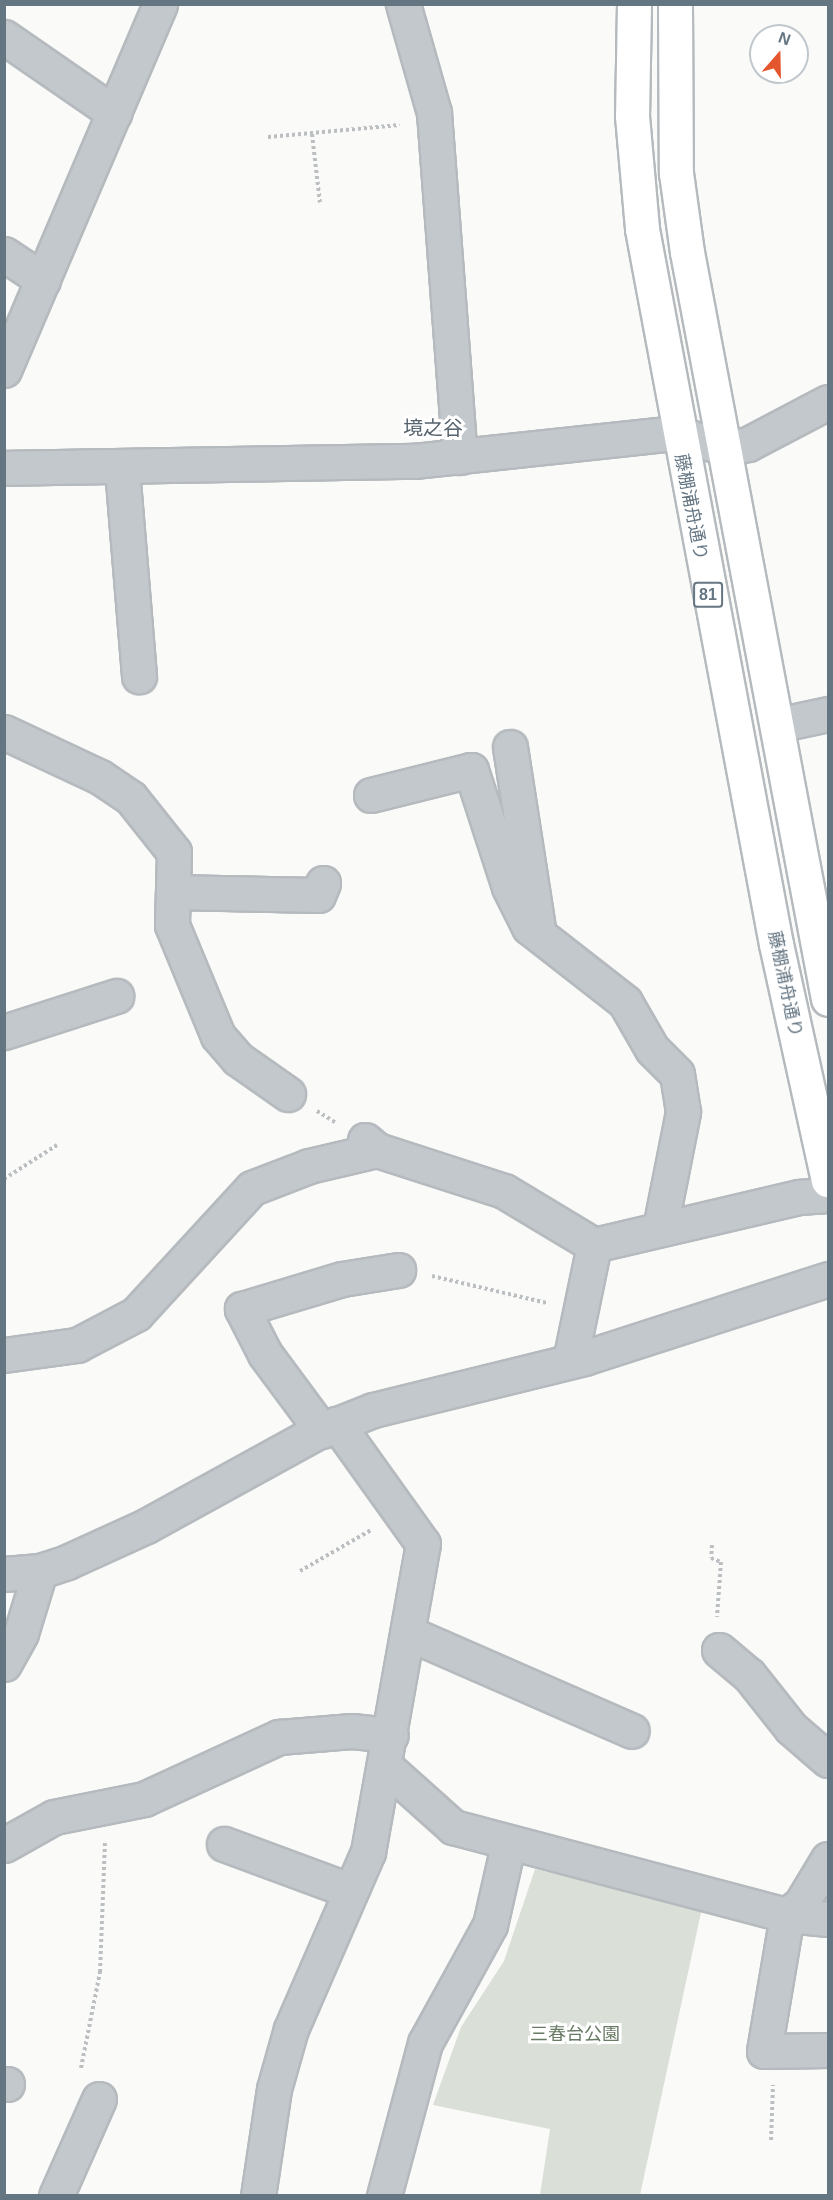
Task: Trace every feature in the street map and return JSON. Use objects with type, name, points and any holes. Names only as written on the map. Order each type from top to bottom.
[{"type":"main road","name":"藤棚浦舟通り","points":[[634,4],[632,116],[642,229],[677,433],[776,944],[828,1180]]},
{"type":"main road","name":"81","points":[[675,4],[676,173],[724,448],[828,999]]},
{"type":"street","points":[[4,370],[160,4]]},
{"type":"street","points":[[403,4],[435,121],[460,457]]},
{"type":"street","points":[[4,38],[114,112]]},
{"type":"street","points":[[4,254],[43,280]]},
{"type":"street","points":[[4,468],[122,469],[460,457],[677,433],[724,448],[748,444],[828,402]]},
{"type":"street","points":[[122,469],[139,676]]},
{"type":"street","points":[[777,725],[828,714]]},
{"type":"street","points":[[4,732],[100,777],[130,798],[174,852],[172,926],[218,1036],[238,1059],[288,1094]]},
{"type":"street","points":[[510,747],[539,936]]},
{"type":"street","points":[[371,795],[471,770],[509,887],[539,936],[625,1002],[652,1049],[677,1074],[683,1112],[660,1228]]},
{"type":"street","points":[[173,892],[318,895],[323,883]]},
{"type":"street","points":[[4,1032],[116,996]]},
{"type":"street","points":[[4,1355],[77,1345],[136,1314],[252,1188],[371,1145],[504,1191],[594,1245],[660,1228],[828,1195]]},
{"type":"street","points":[[570,1361],[594,1245]]},
{"type":"street","points":[[258,2196],[274,2089],[291,2029],[369,1852],[386,1767],[423,1544],[329,1427],[265,1354],[242,1310],[342,1279],[398,1270]]},
{"type":"street","points":[[4,1574],[40,1571],[146,1526],[329,1427],[437,1390],[570,1361],[828,1279]]},
{"type":"street","points":[[4,1664],[21,1633],[40,1571]]},
{"type":"street","points":[[408,1633],[632,1731]]},
{"type":"street","points":[[719,1650],[749,1675],[791,1728],[828,1760]]},
{"type":"street","points":[[4,1845],[54,1817],[144,1799],[279,1737],[352,1731],[391,1735]]},
{"type":"street","points":[[386,1767],[453,1827],[508,1845],[787,1915],[828,1919]]},
{"type":"street","points":[[224,1844],[351,1891]]},
{"type":"street","points":[[384,2196],[425,2043],[490,1925],[508,1845]]},
{"type":"street","points":[[828,1859],[801,1904],[787,1915],[764,2051],[828,2050]]},
{"type":"street","points":[[56,2196],[99,2099]]},
{"type":"path","points":[[268,138],[435,121]]},
{"type":"path","points":[[312,134],[320,202]]},
{"type":"path","points":[[288,1094],[371,1145]]},
{"type":"path","points":[[4,1179],[57,1145]]},
{"type":"path","points":[[398,1270],[580,1311]]},
{"type":"path","points":[[300,1571],[400,1513]]},
{"type":"path","points":[[712,1545],[711,1558],[721,1562],[719,1650]]},
{"type":"path","points":[[99,2099],[80,2074],[100,1972],[105,1840]]},
{"type":"path","points":[[771,2140],[776,2051]]},
{"type":"green space","name":"三春台公園","points":[[535,1869],[702,1908],[640,2195],[540,2195],[550,2129],[433,2105],[461,2027],[504,1961]]},
{"type":"district","name":"境之谷","points":[[433,428]]}]
